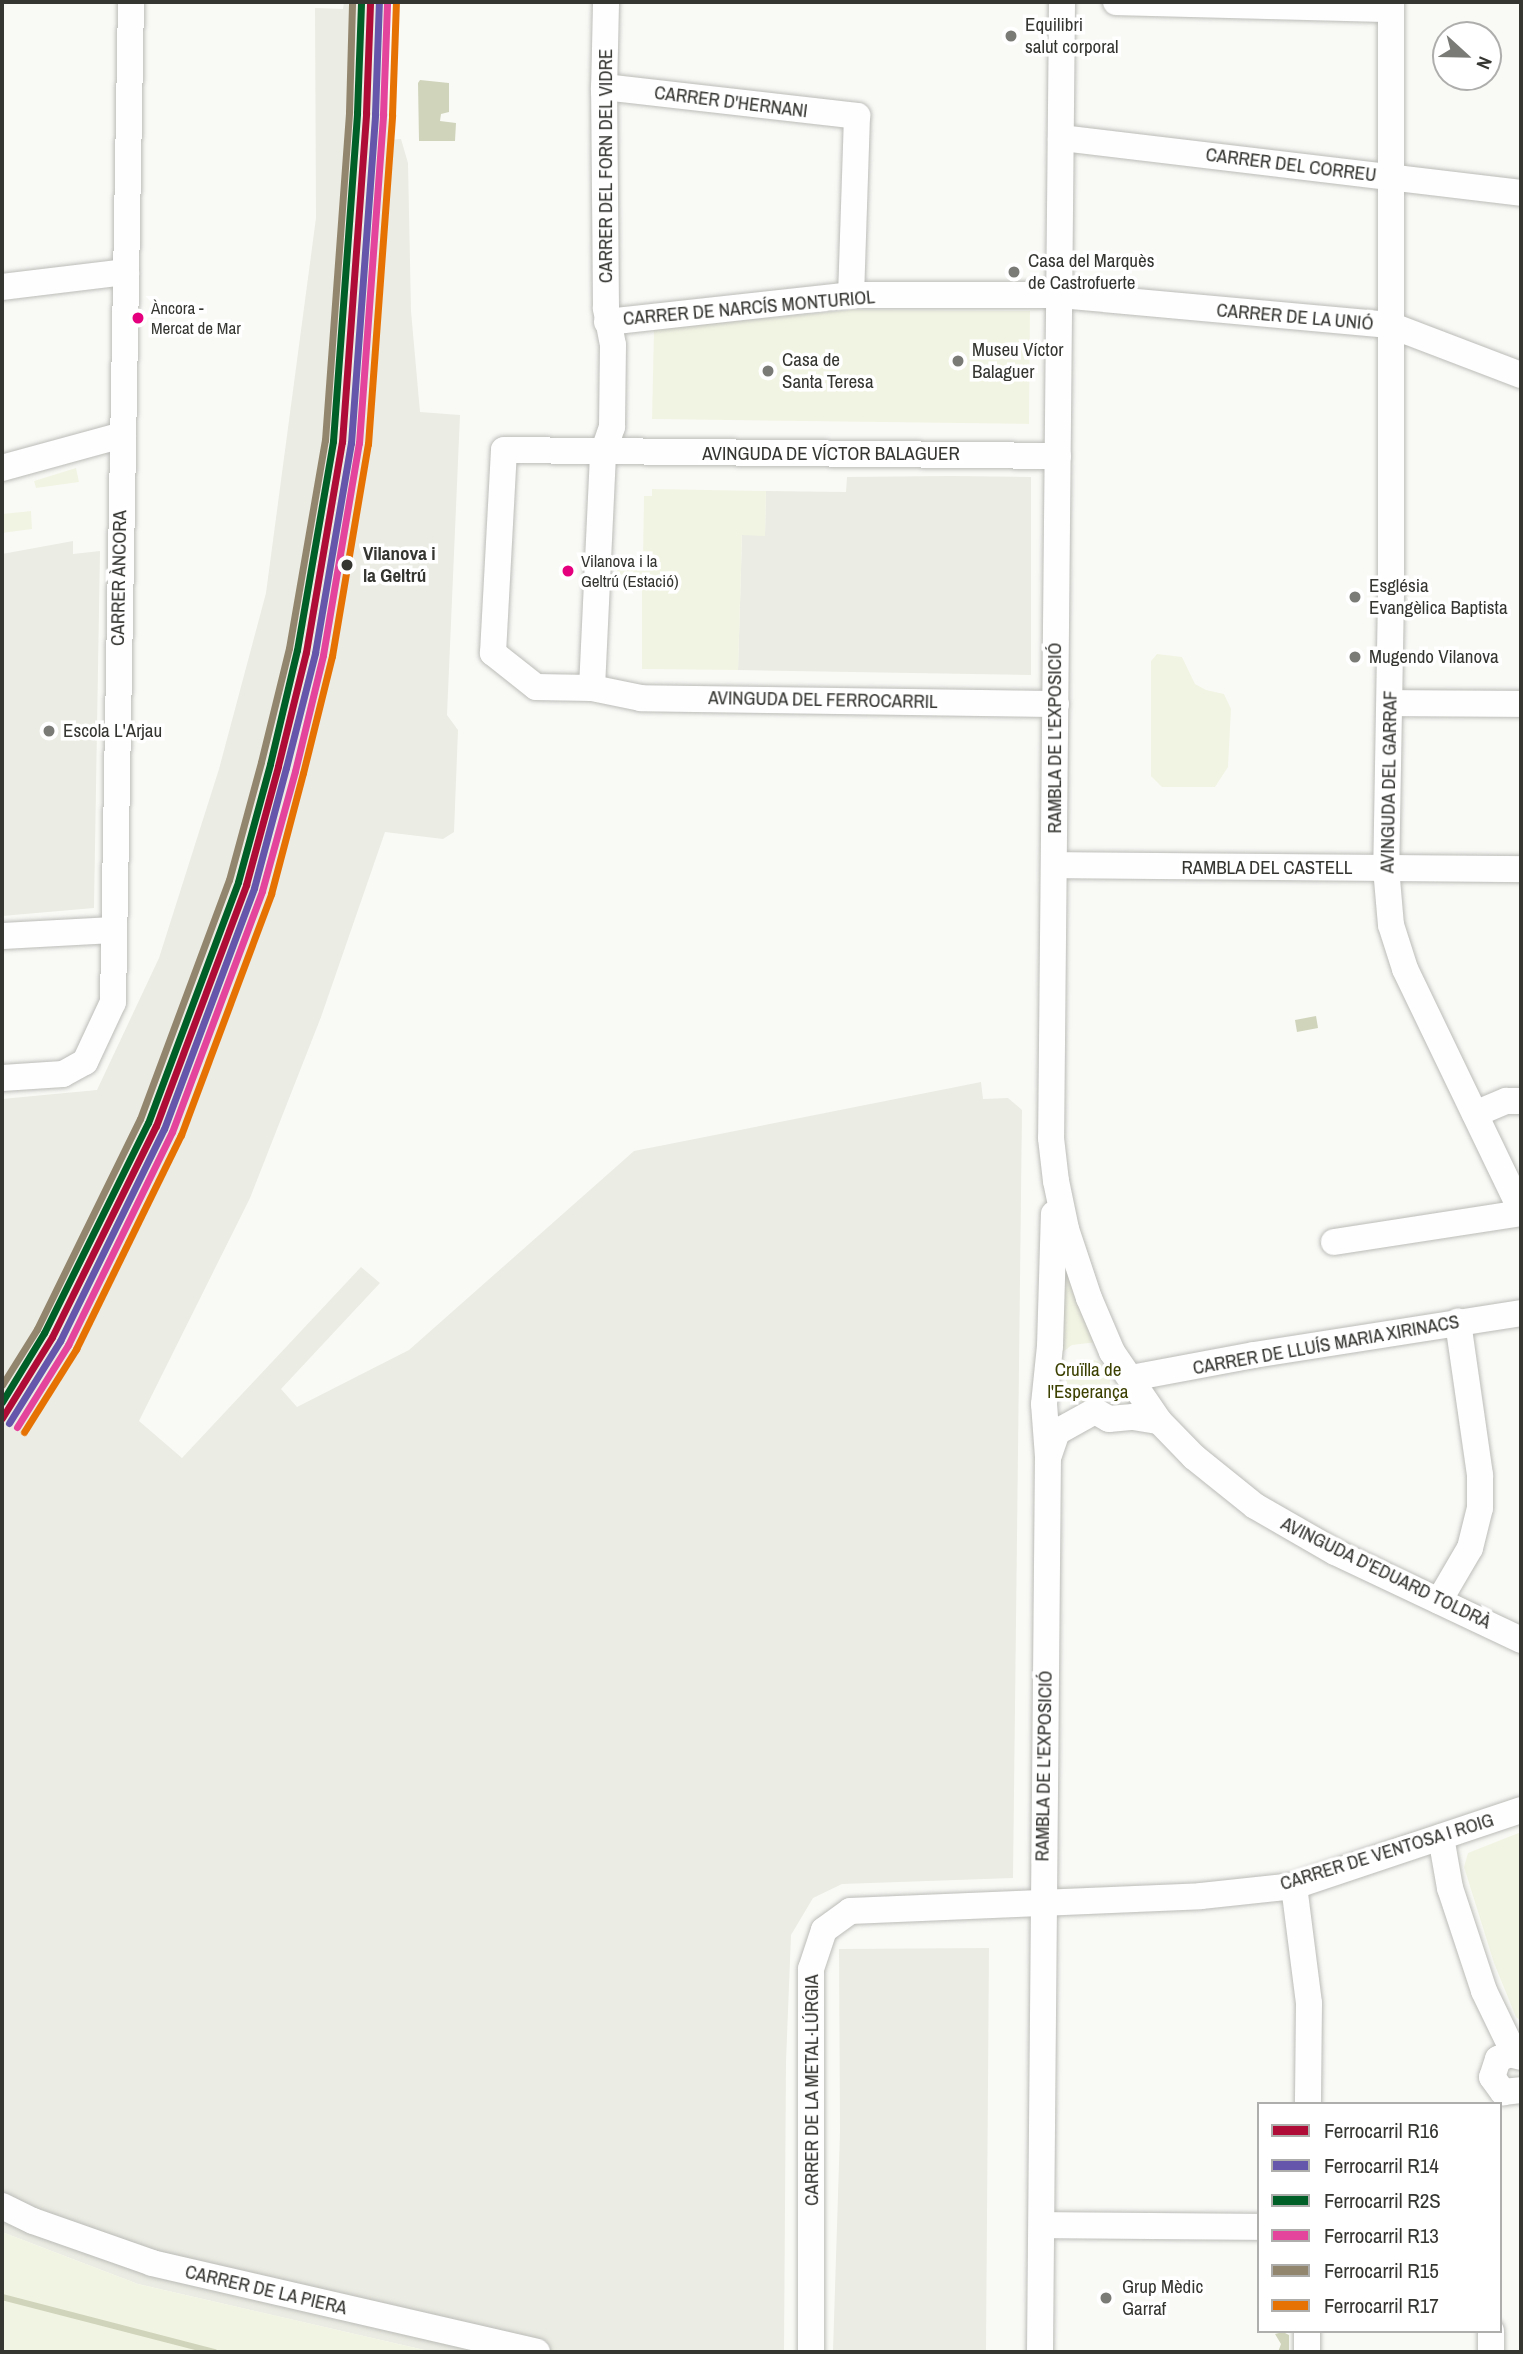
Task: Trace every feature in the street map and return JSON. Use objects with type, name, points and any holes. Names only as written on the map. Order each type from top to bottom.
[{"type":"street","name":"CARRER ÀNCORA","points":[[2,1078],[63,1074],[85,1062],[113,1002],[131,2]]},
{"type":"street","name":"CARRER DEL FORN DEL VIDRE","points":[[592,688],[603,453],[612,427],[613,345],[607,322],[604,87],[606,2]]},
{"type":"street","name":"RAMBLA DE L'EXPOSICIÓ","points":[[1062,2],[1051,1138],[1066,1229],[1088,1298],[1112,1352],[1131,1378]]},
{"type":"street","points":[[1116,2],[1391,6]]},
{"type":"street","name":"AVINGUDA DEL GARRAF","points":[[1391,6],[1390,703],[1386,868],[1391,925],[1405,969],[1521,1212]]},
{"type":"street","name":"CARRER D'HERNANI","points":[[604,87],[858,116],[851,295]]},
{"type":"street","name":"CARRER DEL CORREU","points":[[1061,138],[1521,193]]},
{"type":"street","points":[[2,287],[126,272]]},
{"type":"street","name":"CARRER DE NARCÍS MONTURIOL","points":[[607,322],[851,295],[1060,295]]},
{"type":"street","name":"CARRER DE LA UNIÓ","points":[[1060,295],[1390,325],[1521,375]]},
{"type":"street","points":[[2,468],[123,435]]},
{"type":"street","name":"AVINGUDA DE VÍCTOR BALAGUER","points":[[536,687],[493,653],[504,450],[1058,456]]},
{"type":"street","name":"AVINGUDA DEL FERROCARRIL","points":[[536,687],[592,688],[641,698],[1056,704]]},
{"type":"street","points":[[1390,703],[1521,704]]},
{"type":"street","name":"RAMBLA DEL CASTELL","points":[[1054,865],[1521,869]]},
{"type":"street","points":[[2,936],[114,930]]},
{"type":"street","points":[[1475,1114],[1506,1101],[1521,1101]]},
{"type":"street","name":"RAMBLA DE L'EXPOSICIÓ","points":[[1040,2352],[1048,1457],[1044,1404],[1050,1346],[1056,1181]]},
{"type":"street","points":[[1334,1242],[1521,1212]]},
{"type":"street","name":"CARRER DE LLUÍS MARIA XIRINACS","points":[[1131,1378],[1521,1313]]},
{"type":"street","points":[[1439,1601],[1470,1548],[1480,1508],[1480,1475],[1458,1322]]},
{"type":"street","name":"AVINGUDA D'EDUARD TOLDRÀ","points":[[1131,1378],[1158,1421],[1194,1457],[1255,1506],[1335,1552],[1521,1640]]},
{"type":"street","points":[[1048,1457],[1057,1432],[1095,1411],[1109,1419],[1133,1417],[1158,1421]]},
{"type":"street","name":"CARRER DE VENTOSA I ROIG","points":[[1043,1900],[1201,1896],[1294,1886],[1521,1810]]},
{"type":"street","points":[[1441,1838],[1450,1888],[1494,2015],[1512,2077]]},
{"type":"street","points":[[1294,1886],[1309,2003],[1308,2102]]},
{"type":"street","name":"CARRER DE LA METAL·LÚRGIA","points":[[811,2352],[811,1969],[824,1930],[850,1910],[1043,1900]]},
{"type":"street","name":"CARRER DE LA PIERA","points":[[2,2206],[33,2221],[152,2263],[537,2352]]},
{"type":"street","points":[[1043,2225],[1257,2227]]},
{"type":"street","points":[[1307,2333],[1307,2352]]},
{"type":"street","points":[[1491,2333],[1491,2352]]},
{"type":"shaded area","points":[[344,2],[385,2],[389,140],[401,139],[408,163],[411,311],[420,412],[460,415],[447,715],[458,730],[454,832],[443,839],[385,832],[321,1017],[250,1198],[139,1421],[182,1458],[361,1267],[380,1283],[281,1389],[297,1407],[409,1350],[634,1151],[981,1082],[983,1099],[1008,1098],[1022,1110],[1013,1878],[842,1884],[813,1898],[791,1935],[786,2062],[784,2352],[433,2352],[138,2284],[2,2232],[2,1099],[97,1090],[159,958],[219,769],[266,593],[316,218],[315,8],[343,9]]},
{"type":"shaded area","points":[[420,80],[449,83],[449,112],[441,114],[440,121],[456,123],[455,141],[419,141]]},
{"type":"shaded area","points":[[847,477],[1031,477],[1031,675],[738,670],[742,535],[765,535],[766,491],[846,492]]},
{"type":"shaded area","name":"Escola L'Arjau","points":[[73,541],[73,554],[100,551],[94,908],[2,916],[2,554]]},
{"type":"shaded area","points":[[1316,1016],[1318,1028],[1297,1032],[1295,1020]]},
{"type":"shaded area","points":[[989,1948],[986,2352],[833,2351],[840,2132],[839,1949]]},
{"type":"shaded area","points":[[1275,2334],[1289,2335],[1289,2352],[1278,2352],[1281,2344]]},
{"type":"green space","points":[[851,310],[1030,311],[1029,424],[652,419],[654,329]]},
{"type":"green space","points":[[76,468],[79,482],[36,488],[34,481]]},
{"type":"green space","points":[[652,489],[766,491],[765,536],[742,535],[738,670],[642,669],[642,588],[617,585],[614,579],[621,559],[643,558],[644,496],[652,496]]},
{"type":"green space","points":[[31,511],[32,529],[2,533],[2,514]]},
{"type":"green space","points":[[1157,654],[1182,657],[1195,684],[1224,694],[1231,709],[1228,767],[1215,787],[1162,787],[1151,776],[1151,661]]},
{"type":"green space","points":[[1064,1257],[1097,1342],[1072,1345],[1060,1354]]},
{"type":"green space","name":"Cruïlla de l'Esperança","points":[[1088,1359],[1097,1360],[1104,1365],[1109,1372],[1109,1390],[1104,1397],[1097,1402],[1088,1403],[1079,1402],[1072,1397],[1067,1390],[1066,1381],[1067,1372],[1072,1365],[1079,1360]]},
{"type":"green space","points":[[1521,1832],[1521,2021],[1516,2017],[1494,1963],[1464,1867],[1468,1853]]},
{"type":"green space","points":[[2,2232],[138,2284],[433,2352],[2,2352]]},
{"type":"waterway","points":[[2,2297],[215,2352]]},
{"type":"rail line","name":"R15","points":[[2,1385],[37,1329],[140,1119],[229,880],[261,762],[289,648],[325,440],[349,112],[352,2]]},
{"type":"rail line","name":"R2S","points":[[2,1402],[44,1333],[148,1123],[238,882],[270,764],[297,650],[333,441],[357,113],[361,2]]},
{"type":"rail line","name":"R16","points":[[2,1418],[52,1337],[156,1126],[246,885],[278,766],[306,652],[342,442],[366,113],[370,2]]},
{"type":"rail line","name":"R14","points":[[9,1423],[60,1341],[164,1129],[254,888],[286,768],[315,653],[351,443],[375,114],[379,2]]},
{"type":"rail line","name":"R13","points":[[17,1427],[68,1345],[172,1132],[262,891],[295,771],[323,655],[359,443],[383,114],[387,3]]},
{"type":"rail line","name":"R17","points":[[24,1432],[76,1349],[181,1135],[271,894],[303,773],[332,656],[368,444],[392,115],[396,3]]},
{"type":"place","name":"Equilibri salut corporal","points":[[1011,36]]},
{"type":"place","name":"Casa del Marquès de Castrofuerte","points":[[1014,272]]},
{"type":"place","name":"Àncora - Mercat de Mar","points":[[138,318]]},
{"type":"place","name":"Museu Víctor Balaguer","points":[[958,361]]},
{"type":"place","name":"Casa de Santa Teresa","points":[[768,371]]},
{"type":"place","name":"Vilanova i la Geltrú","points":[[347,565]]},
{"type":"place","name":"Vilanova i la Geltrú (Estació)","points":[[568,571]]},
{"type":"place","name":"Església Evangèlica Baptista","points":[[1355,597]]},
{"type":"place","name":"Mugendo Vilanova","points":[[1355,657]]},
{"type":"place","name":"Escola L'Arjau","points":[[49,731]]},
{"type":"place","name":"Grup Mèdic Garraf","points":[[1106,2298]]}]
